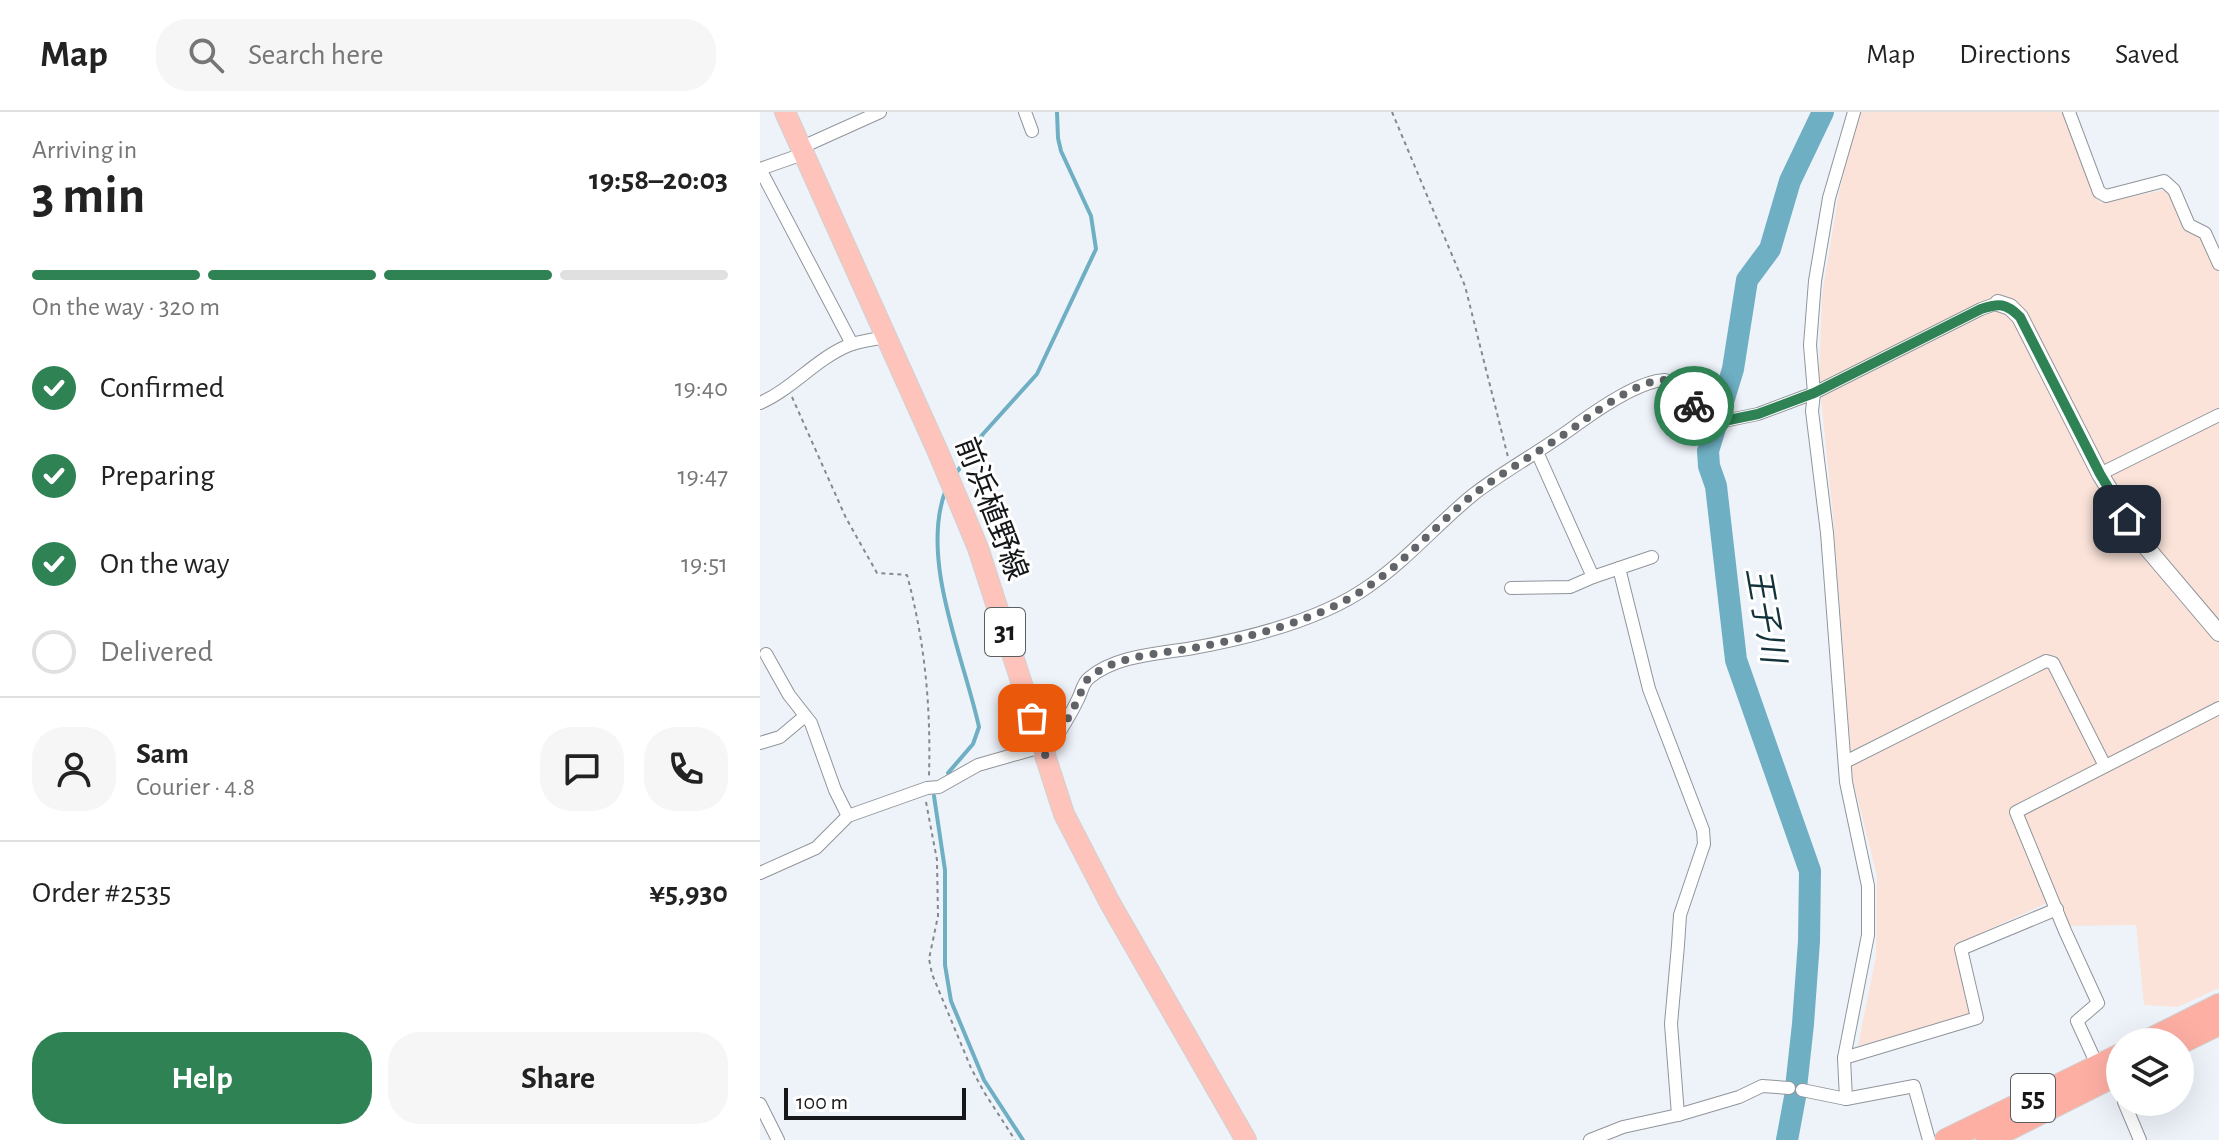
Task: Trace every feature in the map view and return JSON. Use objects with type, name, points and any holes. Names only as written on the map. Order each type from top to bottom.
[{"type":"highway","points":[[2172,1028],[2219,1005]]},
{"type":"highway","points":[[2194,1036],[2219,1024]]},
{"type":"highway","name":"55","points":[[1946,1140],[2106,1076]]},
{"type":"highway","name":"55","points":[[1987,1140],[2106,1077]]},
{"type":"main road","name":"前浜植野線","points":[[785,112],[978,548],[1064,814],[1110,903],[1246,1140]]},
{"type":"street","points":[[852,344],[760,169],[880,112]]},
{"type":"street","points":[[1025,112],[1032,131]]},
{"type":"street","points":[[1846,1099],[1844,1058],[1868,935],[1868,886],[1845,762],[1827,533],[1812,411],[1814,393],[1810,345],[1815,281],[1829,198],[1854,112]]},
{"type":"street","points":[[2069,112],[2099,192],[2106,196],[2164,181],[2174,190],[2189,225],[2205,233],[2219,264]]},
{"type":"street","points":[[760,873],[816,848],[848,816],[927,788],[939,787],[978,765],[1042,752],[1078,700],[1083,686],[1096,674],[1134,658],[1196,648],[1267,630],[1323,610],[1369,587],[1470,497],[1600,406],[1657,380],[1665,380],[1718,420],[1758,414],[1814,393],[1998,303],[2010,307],[2020,317],[2100,474],[2141,541],[2219,633]]},
{"type":"street","points":[[760,403],[789,388],[822,361],[852,344],[885,337]]},
{"type":"street","points":[[2100,474],[2219,415]]},
{"type":"street","points":[[1537,452],[1593,577]]},
{"type":"street","points":[[1511,588],[1563,589],[1652,557]]},
{"type":"street","points":[[1619,568],[1649,689],[1703,830],[1704,844],[1680,915],[1671,1024],[1678,1115]]},
{"type":"street","points":[[766,654],[789,695],[811,723],[835,790],[848,816]]},
{"type":"street","points":[[1845,762],[2046,661],[2053,663],[2105,766]]},
{"type":"street","points":[[2106,1066],[2094,1058],[2077,1021],[2098,1003],[2016,812],[2219,708]]},
{"type":"street","points":[[760,743],[780,737],[805,716]]},
{"type":"street","points":[[1844,1058],[1977,1018],[1961,949],[2057,909]]},
{"type":"street","points":[[1590,1140],[1641,1121],[1678,1115],[1739,1097],[1762,1086],[1846,1099],[1914,1086],[1929,1140]]},
{"type":"street","points":[[760,1104],[778,1140]]},
{"type":"street","points":[[2130,1116],[2140,1140]]},
{"type":"path","points":[[1392,112],[1465,286],[1511,466]]},
{"type":"path","points":[[789,388],[846,518],[877,573],[907,575],[920,620],[927,670],[930,730],[926,804],[937,860],[937,932],[929,959],[932,974],[967,1059],[1015,1140]]},
{"type":"shaded area","points":[[1861,112],[2064,112],[2100,203],[2163,190],[2169,194],[2183,229],[2202,235],[2219,273],[2219,988],[2178,1007],[2144,1005],[2136,925],[2068,926],[2058,898],[1955,945],[1970,1015],[1858,1046],[1876,956],[1877,876],[1853,780],[1833,515],[1819,380],[1822,295],[1838,198],[1856,117]]},
{"type":"waterway","points":[[955,475],[983,434],[1037,374],[1096,249],[1091,216],[1061,151],[1057,112]]},
{"type":"waterway","name":"王子川","points":[[1787,1140],[1803,1024],[1810,871],[1736,660],[1716,486],[1708,451],[1733,369],[1747,280],[1770,249],[1790,181],[1823,112]]},
{"type":"waterway","points":[[945,492],[939,519],[941,578],[979,727],[973,744],[948,773]]},
{"type":"waterway","points":[[934,796],[945,870],[945,965],[951,1001],[984,1080],[1023,1140]]},
{"type":"way so far","points":[[1032,718],[1044,757],[1083,686],[1088,679],[1107,668],[1134,658],[1196,648],[1267,630],[1323,610],[1369,587],[1470,497],[1511,466],[1537,452],[1600,406],[1649,383],[1665,380],[1694,406]]},
{"type":"route","points":[[1694,406],[1711,418],[1724,421],[1758,414],[1814,393],[1998,303],[2010,307],[2020,317],[2100,474],[2127,519]]}]
